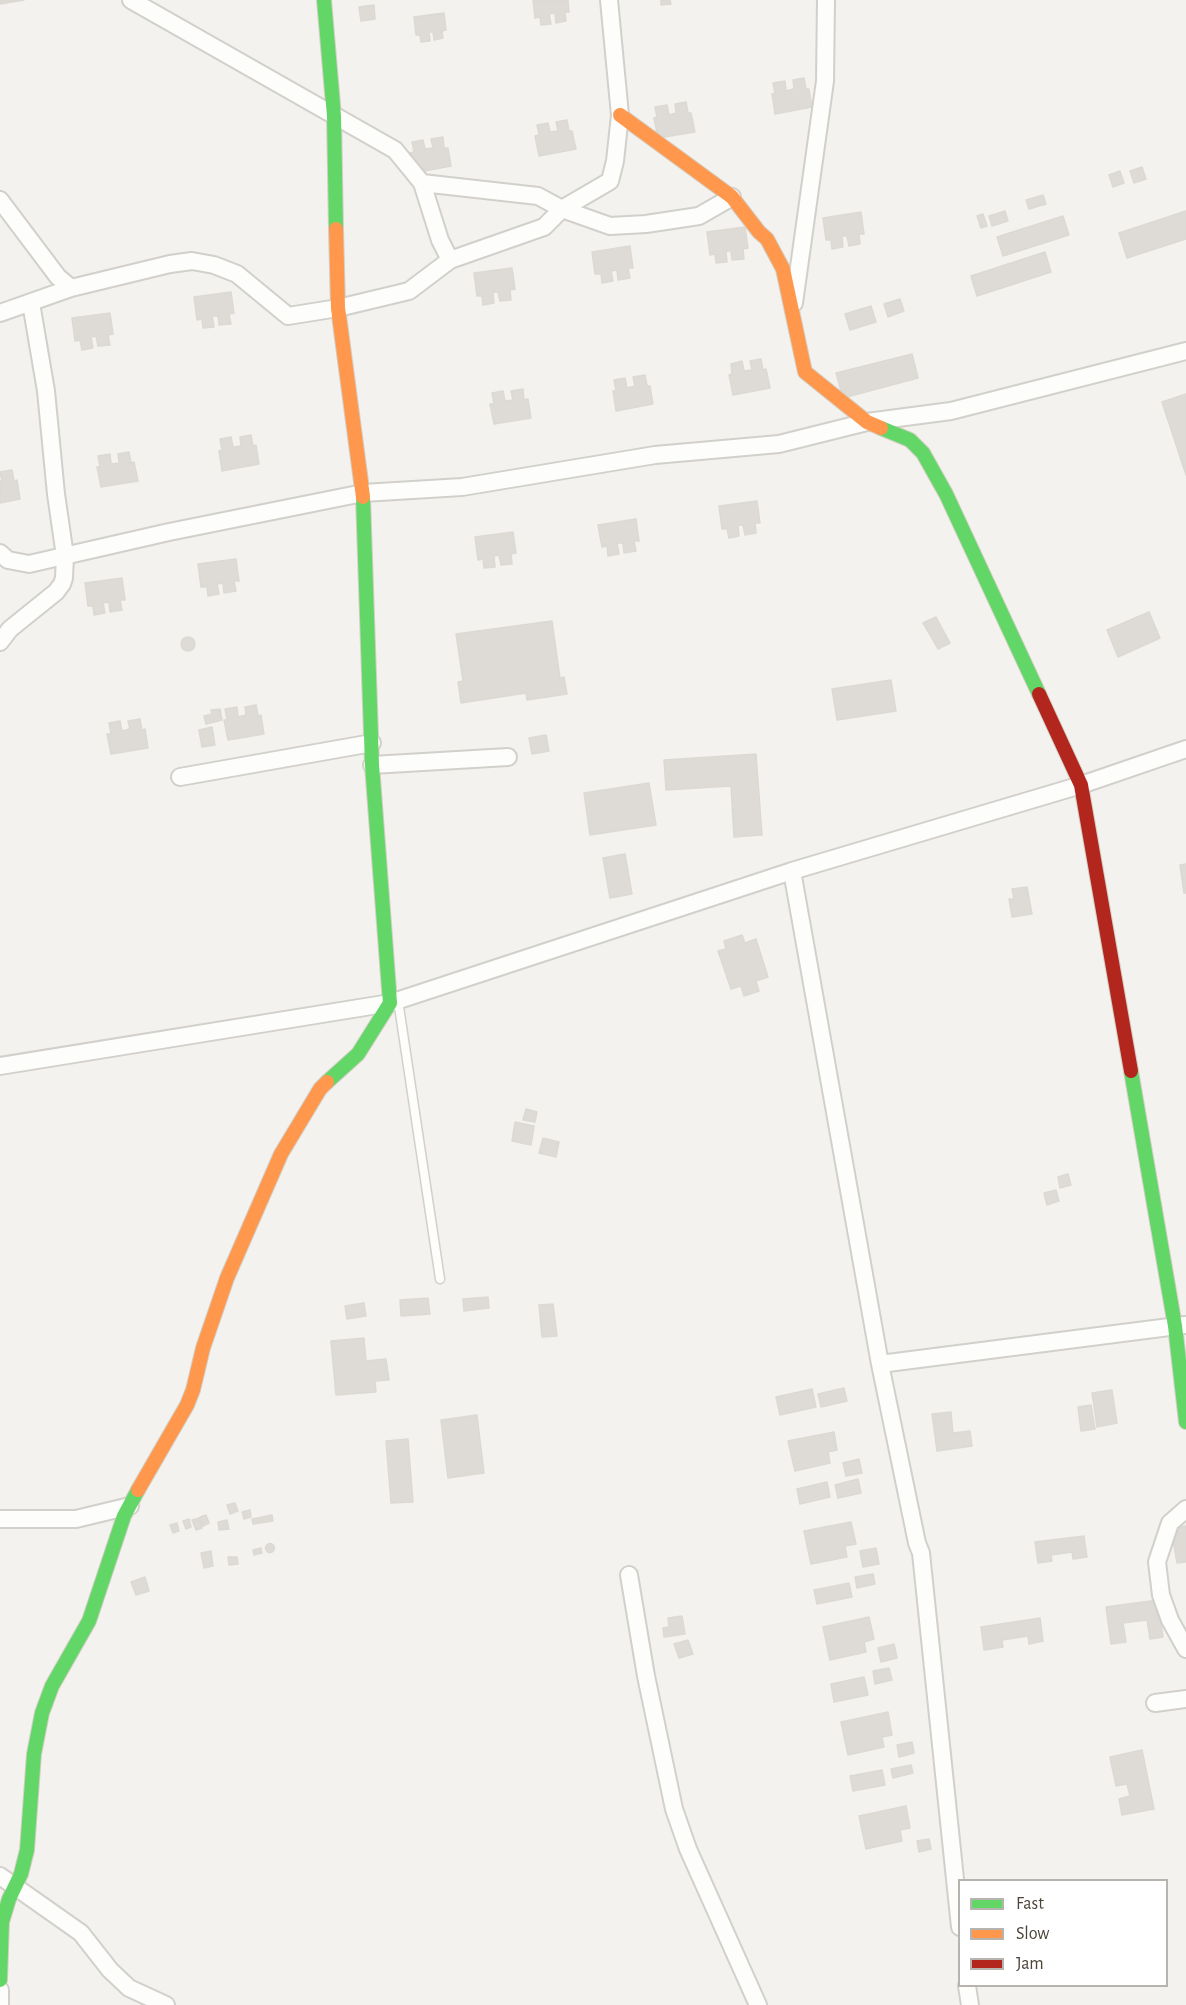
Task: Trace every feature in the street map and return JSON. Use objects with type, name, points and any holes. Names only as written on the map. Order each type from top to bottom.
[{"type":"street","points":[[131,0],[395,150],[422,183],[440,240],[450,260]]},
{"type":"street","points":[[0,1980],[2,1922],[9,1899],[21,1874],[27,1850],[34,1754],[42,1713],[52,1686],[89,1621],[124,1516],[187,1405],[203,1348],[227,1278],[281,1154],[320,1089],[358,1054],[394,1001],[372,765],[363,493],[338,308],[334,116],[324,0]]},
{"type":"street","points":[[0,313],[71,288],[170,264],[192,261],[214,265],[237,274],[288,316],[338,308],[409,291],[450,260],[544,227],[562,209],[610,181],[620,115],[609,0]]},
{"type":"street","points":[[792,318],[825,81],[826,0]]},
{"type":"street","points":[[620,115],[732,197],[767,239],[783,269],[805,372],[867,422],[910,440],[923,453],[946,494],[1082,785],[1181,1326],[1186,1422]]},
{"type":"street","points":[[422,183],[538,196],[562,209],[610,226],[637,225],[699,216],[732,197]]},
{"type":"street","points":[[0,200],[57,277],[71,288]]},
{"type":"street","points":[[0,642],[10,629],[56,592],[62,584],[65,556],[56,494],[46,391],[31,303]]},
{"type":"street","points":[[0,553],[8,560],[29,564],[170,532],[363,493],[462,487],[655,455],[779,444],[867,422],[951,411],[1186,351]]},
{"type":"street","points":[[180,777],[372,743]]},
{"type":"street","points":[[0,1066],[394,1001],[792,872],[1082,785],[1186,748]]},
{"type":"street","points":[[372,765],[508,757]]},
{"type":"street","points":[[792,872],[880,1364],[917,1543],[921,1552],[958,1908]]},
{"type":"street","points":[[880,1364],[1181,1326]]},
{"type":"street","points":[[0,1519],[76,1519],[130,1506]]},
{"type":"street","points":[[1186,1509],[1170,1523],[1157,1562],[1161,1595],[1170,1620],[1186,1649]]},
{"type":"street","points":[[629,1575],[646,1676],[674,1809],[688,1849],[758,2005]]},
{"type":"street","points":[[1155,1703],[1186,1699]]},
{"type":"street","points":[[0,1876],[16,1885],[81,1933],[110,1970],[129,1988],[166,2005]]},
{"type":"street","points":[[967,1987],[970,2005]]},
{"type":"street","points":[[0,1990],[0,2005]]},
{"type":"lane","points":[[394,1001],[440,1279]]},
{"type":"building","points":[[0,0],[24,0],[0,4]]},
{"type":"building","points":[[533,0],[568,0],[569,12],[565,12],[566,21],[556,23],[555,13],[549,14],[551,24],[541,25],[540,17],[535,18]]},
{"type":"building","points":[[661,0],[670,0],[671,4],[661,5]]},
{"type":"building","points":[[374,5],[375,19],[361,21],[359,7]]},
{"type":"building","points":[[444,13],[446,30],[442,31],[443,38],[434,40],[433,32],[429,32],[430,41],[421,42],[420,35],[416,35],[414,17]]},
{"type":"building","points":[[804,78],[806,89],[809,89],[812,107],[775,114],[773,83],[785,81],[786,91],[794,89],[793,80]]},
{"type":"building","points":[[686,102],[695,132],[658,138],[654,118],[657,117],[655,107],[667,105],[669,115],[676,113],[675,104]]},
{"type":"building","points":[[567,120],[576,149],[539,156],[535,136],[539,135],[537,125],[548,123],[550,132],[558,131],[556,122]]},
{"type":"building","points":[[443,137],[444,148],[448,148],[451,166],[414,173],[410,153],[414,152],[412,142],[423,140],[425,149],[433,148],[431,139]]},
{"type":"building","points":[[1142,167],[1146,179],[1134,183],[1130,171]]},
{"type":"building","points":[[1120,171],[1124,183],[1113,187],[1109,175]]},
{"type":"building","points":[[1043,195],[1046,204],[1029,209],[1026,200]]},
{"type":"building","points":[[1005,211],[1008,221],[992,226],[989,216]]},
{"type":"building","points":[[1186,211],[1186,239],[1127,258],[1119,233]]},
{"type":"building","points":[[861,212],[864,234],[859,234],[860,244],[849,246],[847,236],[842,236],[843,247],[832,249],[831,240],[826,240],[823,218]]},
{"type":"building","points":[[983,214],[987,226],[981,228],[977,216]]},
{"type":"building","points":[[1063,216],[1069,235],[1003,256],[997,237]]},
{"type":"building","points":[[745,227],[748,248],[743,249],[744,259],[732,260],[731,251],[726,251],[727,262],[716,263],[715,254],[710,255],[707,232]]},
{"type":"building","points":[[630,246],[633,268],[628,268],[630,278],[618,280],[617,270],[611,271],[613,281],[602,283],[601,274],[595,274],[592,252]]},
{"type":"building","points":[[1045,252],[1051,272],[977,296],[971,276]]},
{"type":"building","points":[[512,268],[515,289],[510,290],[511,300],[500,301],[498,292],[493,292],[494,303],[483,305],[482,296],[477,296],[474,273]]},
{"type":"building","points":[[231,292],[234,313],[229,314],[231,324],[219,325],[218,316],[212,316],[214,327],[203,328],[202,319],[197,320],[194,297]]},
{"type":"building","points":[[900,299],[904,311],[888,317],[884,304]]},
{"type":"building","points":[[871,306],[876,322],[850,330],[845,314]]},
{"type":"building","points":[[110,313],[113,334],[108,335],[110,345],[98,346],[96,336],[91,337],[93,348],[82,350],[80,340],[75,341],[72,318]]},
{"type":"building","points":[[912,354],[918,378],[843,398],[836,373]]},
{"type":"building","points":[[761,359],[763,370],[766,369],[770,388],[733,395],[729,375],[732,374],[731,364],[742,361],[744,371],[752,370],[750,361]]},
{"type":"building","points":[[645,375],[647,386],[650,386],[653,404],[616,411],[614,380],[625,378],[627,388],[635,386],[633,377]]},
{"type":"building","points":[[523,389],[524,400],[528,399],[531,418],[494,424],[490,404],[494,404],[492,393],[503,391],[505,401],[513,400],[511,391]]},
{"type":"building","points":[[1186,394],[1186,475],[1162,402]]},
{"type":"building","points":[[251,435],[253,446],[256,445],[259,464],[222,471],[220,439],[231,437],[233,447],[241,446],[240,437]]},
{"type":"building","points":[[129,452],[131,463],[134,462],[138,481],[101,487],[97,467],[100,467],[98,456],[110,454],[111,464],[119,463],[118,454]]},
{"type":"building","points":[[12,470],[14,481],[17,480],[20,499],[0,503],[0,481],[2,481],[0,472]]},
{"type":"building","points":[[757,501],[760,523],[755,523],[756,533],[745,535],[743,525],[738,525],[739,536],[729,538],[727,529],[722,529],[719,506]]},
{"type":"building","points":[[636,519],[639,541],[634,541],[636,551],[624,553],[623,543],[617,543],[619,554],[608,556],[607,546],[602,547],[598,525]]},
{"type":"building","points":[[513,532],[516,553],[511,554],[512,564],[501,565],[499,555],[494,556],[495,567],[484,568],[483,559],[478,560],[475,537]]},
{"type":"building","points":[[236,559],[239,581],[234,581],[236,591],[224,593],[223,583],[217,584],[219,594],[208,596],[207,587],[201,587],[198,564]]},
{"type":"building","points":[[122,578],[125,600],[120,600],[122,610],[110,612],[109,602],[103,603],[105,613],[94,615],[93,606],[88,606],[85,583]]},
{"type":"building","points":[[1149,612],[1160,638],[1118,657],[1107,630]]},
{"type":"building","points":[[936,617],[950,643],[938,649],[923,623]]},
{"type":"building","points":[[552,621],[560,678],[564,677],[567,694],[527,700],[526,693],[461,703],[458,682],[463,681],[456,634]]},
{"type":"building","points":[[185,637],[191,637],[195,644],[191,651],[185,651],[181,647],[181,641]]},
{"type":"building","points":[[891,680],[896,711],[837,720],[832,689]]},
{"type":"building","points":[[256,705],[258,716],[261,715],[264,734],[228,740],[224,720],[227,720],[225,709],[237,707],[238,717],[246,715],[245,707]]},
{"type":"building","points":[[220,709],[222,720],[206,724],[204,716],[212,714],[211,710]]},
{"type":"building","points":[[140,719],[142,730],[145,729],[148,748],[111,754],[107,734],[111,734],[109,723],[120,721],[122,731],[130,729],[128,721]]},
{"type":"building","points":[[212,727],[215,745],[202,747],[199,730]]},
{"type":"building","points":[[546,735],[549,751],[532,754],[529,738]]},
{"type":"building","points":[[756,754],[762,835],[734,837],[731,786],[666,790],[664,760]]},
{"type":"building","points":[[649,783],[656,825],[590,835],[584,793]]},
{"type":"building","points":[[625,854],[632,894],[610,898],[603,858]]},
{"type":"building","points":[[1186,864],[1186,893],[1184,893],[1180,865]]},
{"type":"building","points":[[1027,887],[1032,914],[1012,917],[1009,899],[1014,899],[1012,889]]},
{"type":"building","points":[[742,935],[745,943],[756,939],[768,977],[756,981],[759,991],[744,996],[741,986],[731,989],[718,951],[726,949],[724,941]]},
{"type":"building","points":[[526,1109],[537,1112],[535,1122],[523,1120]]},
{"type":"building","points":[[515,1122],[534,1126],[531,1145],[512,1141]]},
{"type":"building","points":[[543,1138],[559,1142],[556,1157],[539,1153]]},
{"type":"building","points":[[1068,1174],[1071,1185],[1060,1188],[1058,1177]]},
{"type":"building","points":[[1056,1190],[1059,1201],[1047,1205],[1044,1193]]},
{"type":"building","points":[[488,1297],[489,1308],[464,1311],[463,1299]]},
{"type":"building","points":[[428,1298],[430,1314],[401,1316],[400,1300]]},
{"type":"building","points":[[364,1303],[366,1316],[347,1319],[345,1306]]},
{"type":"building","points":[[553,1304],[557,1336],[542,1337],[539,1305]]},
{"type":"building","points":[[364,1338],[366,1361],[386,1359],[389,1380],[375,1381],[376,1392],[336,1395],[331,1341]]},
{"type":"building","points":[[844,1388],[847,1401],[821,1407],[818,1394]]},
{"type":"building","points":[[812,1389],[816,1407],[780,1415],[776,1397]]},
{"type":"building","points":[[1112,1390],[1117,1423],[1097,1427],[1092,1393]]},
{"type":"building","points":[[1091,1405],[1095,1429],[1081,1431],[1078,1407]]},
{"type":"building","points":[[951,1412],[953,1433],[970,1431],[972,1446],[937,1451],[932,1414]]},
{"type":"building","points":[[477,1415],[484,1473],[448,1478],[441,1420]]},
{"type":"building","points":[[834,1432],[837,1450],[828,1452],[830,1463],[795,1471],[788,1441]]},
{"type":"building","points":[[408,1439],[413,1502],[391,1503],[386,1441]]},
{"type":"building","points":[[859,1459],[862,1473],[846,1476],[843,1463]]},
{"type":"building","points":[[858,1479],[861,1493],[838,1498],[835,1485]]},
{"type":"building","points":[[827,1482],[830,1497],[800,1504],[797,1489]]},
{"type":"building","points":[[235,1503],[238,1511],[230,1514],[227,1505]]},
{"type":"building","points":[[250,1510],[251,1517],[244,1519],[242,1512]]},
{"type":"building","points":[[206,1515],[209,1523],[203,1526],[200,1517]]},
{"type":"building","points":[[272,1515],[273,1521],[253,1524],[252,1519]]},
{"type":"building","points":[[199,1518],[202,1528],[196,1530],[192,1520]]},
{"type":"building","points":[[189,1519],[191,1527],[186,1529],[183,1521]]},
{"type":"building","points":[[227,1520],[229,1529],[219,1530],[218,1522]]},
{"type":"building","points":[[851,1522],[856,1544],[845,1546],[847,1557],[811,1564],[804,1531]]},
{"type":"building","points":[[177,1523],[179,1531],[173,1533],[170,1525]]},
{"type":"building","points":[[1186,1526],[1186,1562],[1177,1563],[1171,1528]]},
{"type":"building","points":[[1084,1536],[1087,1557],[1073,1559],[1072,1552],[1051,1555],[1052,1561],[1038,1563],[1035,1542]]},
{"type":"building","points":[[270,1543],[275,1548],[270,1553],[265,1548]]},
{"type":"building","points":[[261,1548],[262,1553],[254,1555],[253,1550]]},
{"type":"building","points":[[876,1548],[879,1564],[863,1567],[860,1551]]},
{"type":"building","points":[[211,1551],[213,1566],[204,1568],[201,1553]]},
{"type":"building","points":[[228,1557],[237,1557],[238,1564],[229,1565]]},
{"type":"building","points":[[873,1574],[875,1584],[857,1588],[855,1577]]},
{"type":"building","points":[[145,1577],[149,1591],[136,1595],[131,1582]]},
{"type":"building","points":[[849,1583],[852,1597],[817,1604],[814,1590]]},
{"type":"building","points":[[1158,1600],[1163,1637],[1150,1639],[1147,1620],[1123,1623],[1126,1642],[1111,1644],[1106,1607]]},
{"type":"building","points":[[682,1616],[685,1634],[664,1637],[663,1628],[669,1627],[668,1618]]},
{"type":"building","points":[[869,1617],[874,1639],[864,1642],[866,1652],[830,1660],[823,1627]]},
{"type":"building","points":[[1040,1618],[1043,1641],[1029,1644],[1028,1636],[1002,1640],[1003,1647],[984,1650],[981,1627]]},
{"type":"building","points":[[688,1640],[693,1654],[679,1658],[674,1644]]},
{"type":"building","points":[[894,1644],[897,1658],[881,1662],[878,1648]]},
{"type":"building","points":[[889,1668],[892,1680],[875,1684],[873,1671]]},
{"type":"building","points":[[864,1677],[868,1695],[834,1702],[831,1684]]},
{"type":"building","points":[[888,1712],[892,1735],[882,1737],[884,1747],[848,1755],[841,1722]]},
{"type":"building","points":[[912,1742],[914,1753],[899,1757],[897,1745]]},
{"type":"building","points":[[1142,1750],[1154,1809],[1122,1815],[1119,1799],[1130,1796],[1127,1784],[1116,1786],[1110,1757]]},
{"type":"building","points":[[911,1765],[913,1773],[893,1778],[891,1769]]},
{"type":"building","points":[[882,1770],[885,1785],[853,1791],[850,1776]]},
{"type":"building","points":[[906,1806],[910,1828],[900,1830],[902,1841],[866,1849],[859,1816]]},
{"type":"building","points":[[929,1839],[931,1849],[919,1852],[917,1841]]},
{"type":"traffic: fast","points":[[324,0],[334,116],[336,229]]},
{"type":"traffic: fast","points":[[881,428],[910,440],[923,453],[946,494],[1039,694]]},
{"type":"traffic: fast","points":[[327,1082],[358,1054],[390,1003],[372,765],[363,497]]},
{"type":"traffic: fast","points":[[1131,1071],[1175,1326],[1186,1422]]},
{"type":"traffic: fast","points":[[0,1980],[2,1922],[9,1899],[21,1874],[27,1850],[34,1754],[42,1713],[52,1686],[89,1621],[124,1516],[138,1490]]},
{"type":"traffic: slow","points":[[620,115],[732,197],[767,239],[783,269],[805,372],[867,422],[881,428]]},
{"type":"traffic: slow","points":[[336,229],[338,308],[363,497]]},
{"type":"traffic: slow","points":[[138,1490],[187,1405],[203,1348],[227,1278],[281,1154],[320,1089],[327,1082]]},
{"type":"traffic: jam","points":[[1039,694],[1081,785],[1131,1071]]}]
